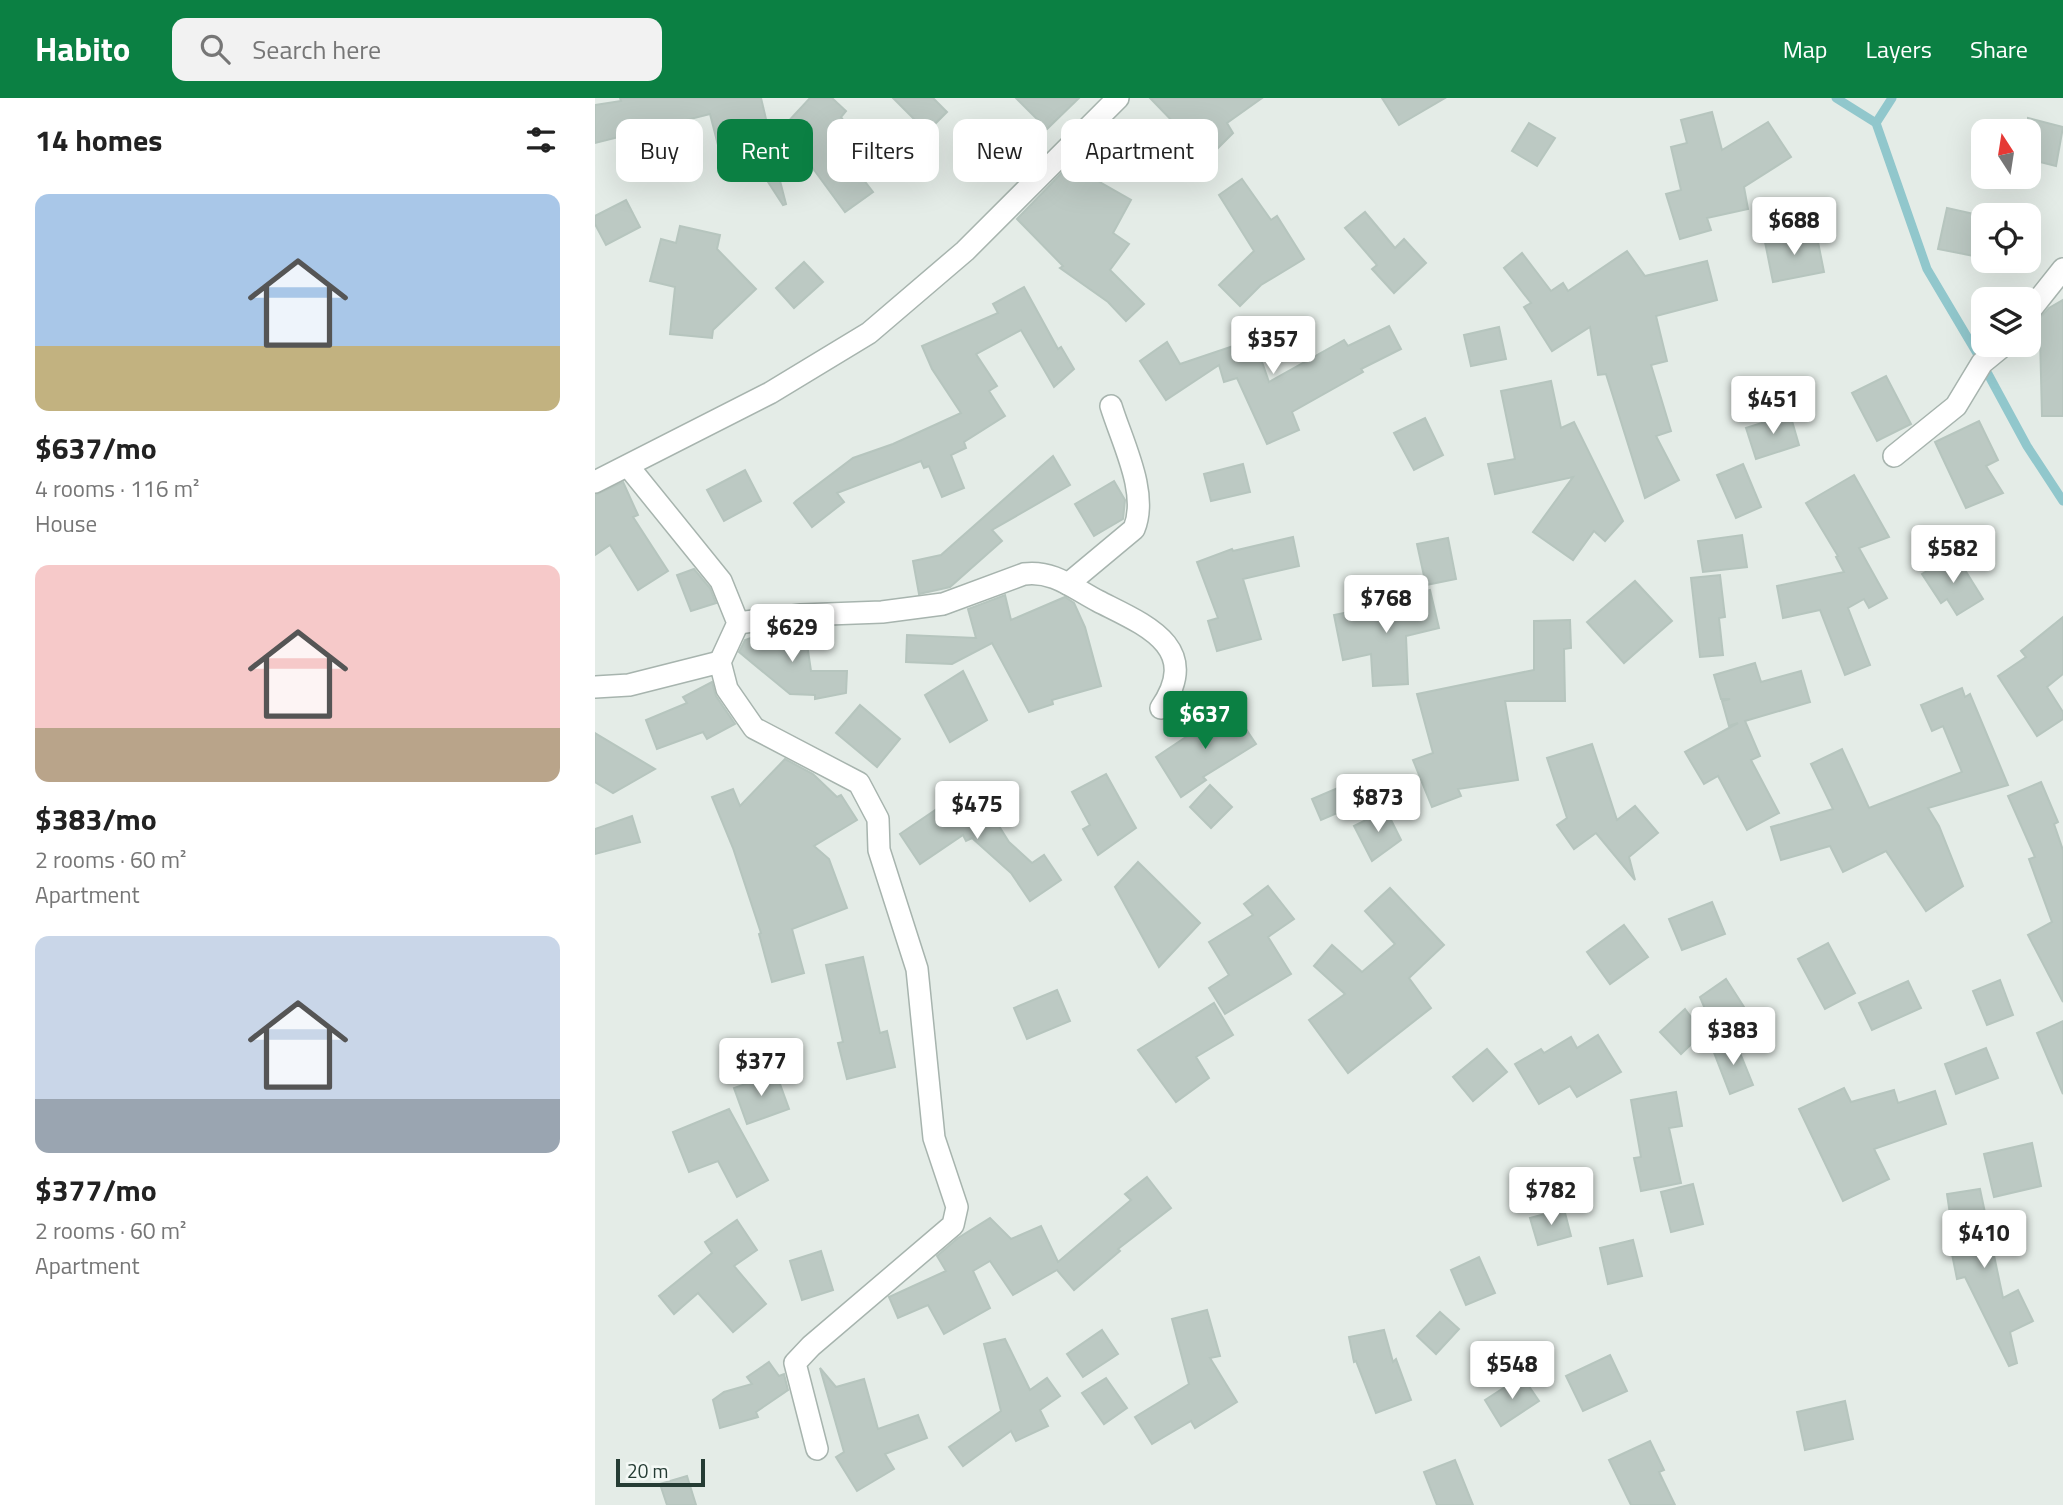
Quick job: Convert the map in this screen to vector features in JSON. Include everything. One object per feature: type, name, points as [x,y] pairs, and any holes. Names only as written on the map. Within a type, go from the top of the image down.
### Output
[{"type":"street","points":[[595,482],[771,393],[869,333],[965,251],[1118,98]]},
{"type":"street","points":[[2041,297],[2063,269]]},
{"type":"street","points":[[1894,456],[1956,406],[1982,363],[1989,357]]},
{"type":"street","points":[[1068,584],[1134,529],[1139,517],[1140,495],[1111,406]]},
{"type":"street","points":[[628,466],[721,581],[738,623],[720,662],[727,689],[754,727],[859,783],[878,819],[879,850],[917,969],[934,1138],[957,1207],[953,1225],[811,1346],[795,1363],[817,1449]]},
{"type":"street","points":[[738,623],[801,615],[882,612],[943,604],[1024,574],[1038,572],[1053,575],[1133,617],[1159,634],[1174,662],[1175,688],[1161,708]]},
{"type":"street","points":[[595,687],[629,685],[720,662]]},
{"type":"building","points":[[620,98],[761,98],[766,119],[717,119],[717,141],[710,114],[690,119],[616,119],[616,138],[595,143],[595,105],[621,101]]},
{"type":"building","points":[[810,98],[832,98],[846,111],[841,117],[842,119],[827,119],[827,182],[865,182],[873,192],[845,212],[813,169],[813,119],[790,119]]},
{"type":"building","points":[[893,98],[933,98],[947,112],[939,120],[914,119]]},
{"type":"building","points":[[1016,98],[1079,98],[1047,129],[1047,119],[1037,119]]},
{"type":"building","points":[[1150,98],[1262,98],[1227,123],[1233,133],[1218,148],[1218,119],[1170,119]]},
{"type":"building","points":[[1382,98],[1445,98],[1399,125]]},
{"type":"building","points":[[1712,112],[1722,150],[1768,122],[1791,157],[1744,187],[1748,209],[1707,218],[1711,230],[1680,239],[1666,194],[1681,190],[1671,147],[1687,143],[1681,120]]},
{"type":"building","points":[[2041,121],[2063,127],[2056,166],[2041,162]]},
{"type":"building","points":[[1529,123],[1555,138],[1537,166],[1512,151]]},
{"type":"building","points":[[1061,174],[1061,182],[1100,182],[1131,200],[1113,233],[1129,244],[1110,270],[1144,304],[1126,321],[1108,302],[1060,268],[1063,266],[1017,219]]},
{"type":"building","points":[[1242,179],[1271,220],[1277,216],[1304,259],[1261,285],[1240,306],[1219,285],[1254,251],[1219,195]]},
{"type":"building","points":[[768,182],[780,182],[786,204],[783,205]]},
{"type":"building","points":[[626,200],[640,227],[606,245],[595,224],[595,216]]},
{"type":"building","points":[[1947,208],[1971,213],[1971,255],[1938,249]]},
{"type":"building","points":[[1365,212],[1395,248],[1404,239],[1426,263],[1394,293],[1372,269],[1377,265],[1345,228]]},
{"type":"building","points":[[680,226],[720,235],[717,249],[756,289],[713,330],[712,338],[670,334],[675,287],[650,281],[661,239],[676,243]]},
{"type":"building","points":[[1816,232],[1824,272],[1773,282],[1765,242]]},
{"type":"building","points":[[1627,251],[1645,276],[1707,261],[1717,300],[1656,316],[1667,361],[1651,365],[1671,431],[1656,436],[1679,480],[1645,498],[1606,374],[1598,375],[1590,327],[1552,351],[1524,307],[1531,303],[1504,268],[1522,253],[1551,291],[1563,283],[1568,291]]},
{"type":"building","points":[[804,262],[823,282],[794,308],[776,288]]},
{"type":"building","points":[[1024,287],[1058,349],[1061,347],[1074,369],[1054,387],[1021,330],[976,354],[997,386],[989,391],[1005,416],[964,442],[966,448],[951,455],[964,488],[942,497],[929,466],[924,468],[921,461],[837,493],[844,502],[812,527],[794,503],[796,501],[853,458],[893,444],[961,413],[932,369],[922,346],[998,313],[993,304]]},
{"type":"building","points":[[2063,300],[2063,416],[2042,416],[2041,316]]},
{"type":"building","points":[[1389,326],[1401,349],[1361,369],[1363,372],[1292,412],[1299,430],[1267,444],[1237,378],[1224,382],[1219,365],[1166,400],[1140,361],[1167,342],[1180,364],[1254,339],[1269,382],[1344,340],[1348,346]]},
{"type":"building","points":[[1499,327],[1506,359],[1471,366],[1464,335]]},
{"type":"building","points":[[1886,376],[1911,424],[1877,441],[1852,393]]},
{"type":"building","points":[[1551,381],[1561,428],[1574,422],[1623,521],[1605,541],[1594,531],[1573,560],[1533,532],[1573,477],[1495,494],[1488,464],[1515,459],[1501,391]]},
{"type":"building","points":[[1790,414],[1799,445],[1756,459],[1746,428]]},
{"type":"building","points":[[1425,418],[1443,455],[1414,470],[1394,433]]},
{"type":"building","points":[[1979,421],[1998,460],[1986,466],[2003,493],[1966,508],[1935,442]]},
{"type":"building","points":[[1053,456],[1070,485],[992,530],[1002,541],[950,587],[919,594],[913,561],[941,555]]},
{"type":"building","points":[[1243,464],[1250,492],[1211,501],[1204,474]]},
{"type":"building","points":[[1743,464],[1761,507],[1736,518],[1717,475]]},
{"type":"building","points":[[745,470],[761,501],[724,521],[707,490]]},
{"type":"building","points":[[1854,475],[1889,537],[1859,548],[1887,598],[1869,608],[1864,599],[1848,608],[1870,665],[1845,675],[1820,610],[1783,618],[1777,586],[1844,572],[1836,557],[1838,556],[1806,503]]},
{"type":"building","points":[[1114,481],[1125,500],[1123,519],[1094,536],[1075,504]]},
{"type":"building","points":[[623,482],[638,515],[633,517],[668,571],[638,590],[610,545],[595,555],[595,495]]},
{"type":"building","points":[[1742,535],[1747,567],[1703,572],[1698,541]]},
{"type":"building","points":[[1293,537],[1299,566],[1243,579],[1261,639],[1217,651],[1208,621],[1218,618],[1197,562],[1232,549],[1233,551]]},
{"type":"building","points":[[1448,538],[1456,579],[1426,585],[1417,544]]},
{"type":"building","points":[[1955,554],[1983,599],[1957,615],[1947,599],[1941,603],[1922,574]]},
{"type":"building","points":[[694,569],[710,588],[716,603],[691,611],[677,575]]},
{"type":"building","points":[[1720,575],[1725,617],[1719,618],[1723,655],[1700,657],[1691,578]]},
{"type":"building","points":[[1635,581],[1672,621],[1624,663],[1587,622]]},
{"type":"building","points":[[1430,590],[1439,628],[1406,636],[1408,684],[1373,686],[1371,654],[1343,660],[1334,615],[1408,600],[1407,596]]},
{"type":"building","points":[[1005,595],[1011,620],[1065,597],[1074,603],[1085,627],[1101,686],[1052,700],[1053,704],[1029,712],[992,643],[952,664],[906,662],[907,635],[976,638],[968,609]]},
{"type":"building","points":[[2063,617],[2063,674],[2047,687],[2063,712],[2063,719],[2037,736],[1998,676],[2026,657],[2021,651]]},
{"type":"building","points":[[1570,620],[1571,648],[1564,649],[1565,701],[1505,701],[1518,780],[1458,789],[1461,796],[1432,807],[1413,760],[1433,753],[1417,694],[1534,670],[1534,621]]},
{"type":"building","points":[[805,630],[811,671],[847,671],[846,693],[815,699],[815,695],[790,694],[739,652],[745,640],[768,632]]},
{"type":"building","points":[[1755,663],[1761,682],[1801,671],[1810,702],[1745,721],[1760,756],[1751,760],[1779,813],[1747,830],[1718,776],[1704,784],[1685,752],[1738,723],[1729,726],[1722,701],[1730,699],[1721,699],[1714,675]]},
{"type":"building","points":[[963,671],[987,720],[950,742],[925,695]]},
{"type":"building","points":[[712,682],[716,696],[735,724],[707,739],[703,732],[657,749],[646,720],[687,703],[683,697]]},
{"type":"building","points":[[1962,688],[1965,697],[1970,694],[2008,785],[1928,808],[1939,826],[1963,886],[1926,911],[1886,851],[1843,872],[1830,846],[1781,860],[1771,827],[1833,809],[1811,764],[1842,749],[1869,808],[1962,772],[1943,726],[1932,731],[1921,705]]},
{"type":"building","points":[[860,705],[900,739],[877,767],[836,733]]},
{"type":"building","points":[[1231,707],[1256,744],[1203,777],[1206,780],[1181,797],[1156,757]]},
{"type":"building","points":[[595,733],[655,769],[613,793],[595,782]]},
{"type":"building","points":[[1592,744],[1617,820],[1635,806],[1658,833],[1629,857],[1635,880],[1596,833],[1574,849],[1557,825],[1567,818],[1547,758]]},
{"type":"building","points":[[785,759],[813,774],[837,797],[841,795],[857,820],[814,846],[829,859],[847,908],[792,929],[804,973],[772,982],[759,934],[761,933],[733,848],[712,797],[733,789],[740,806]]},
{"type":"building","points":[[1106,774],[1136,828],[1098,855],[1083,829],[1090,825],[1072,792]]},
{"type":"building","points":[[2041,782],[2058,822],[2054,824],[2063,850],[2063,1002],[2028,935],[2052,922],[2029,859],[2035,857],[2008,796]]},
{"type":"building","points":[[1210,785],[1232,807],[1211,828],[1190,807]]},
{"type":"building","points":[[1340,787],[1349,808],[1321,820],[1312,799]]},
{"type":"building","points":[[961,789],[992,815],[1009,842],[1032,863],[1044,855],[1061,880],[1030,901],[1011,873],[972,838],[966,841],[963,835],[920,864],[900,834],[944,804],[941,800]]},
{"type":"building","points":[[1386,810],[1401,840],[1372,861],[1354,826]]},
{"type":"building","points":[[632,816],[640,842],[595,854],[595,829]]},
{"type":"building","points":[[1138,862],[1200,923],[1159,967],[1115,887]]},
{"type":"building","points":[[1268,886],[1294,919],[1268,937],[1291,974],[1225,1014],[1209,988],[1229,975],[1209,942],[1253,915],[1244,904]]},
{"type":"building","points":[[1390,888],[1444,945],[1409,978],[1431,1008],[1348,1073],[1309,1020],[1345,994],[1314,966],[1332,945],[1362,972],[1395,944],[1365,911]]},
{"type":"building","points":[[1712,902],[1725,934],[1682,950],[1669,919]]},
{"type":"building","points":[[1624,925],[1648,957],[1610,984],[1587,952]]},
{"type":"building","points":[[1828,943],[1855,993],[1825,1009],[1798,959]]},
{"type":"building","points":[[863,957],[880,1033],[887,1031],[895,1067],[847,1079],[838,1043],[843,1042],[826,965]]},
{"type":"building","points":[[1726,979],[1744,1007],[1713,1028],[1700,997]]},
{"type":"building","points":[[2000,980],[2013,1015],[1987,1025],[1973,991]]},
{"type":"building","points":[[1908,981],[1921,1008],[1872,1030],[1859,1003]]},
{"type":"building","points":[[1057,990],[1070,1021],[1027,1039],[1014,1008]]},
{"type":"building","points":[[1214,1003],[1233,1035],[1196,1057],[1209,1078],[1176,1102],[1138,1050]]},
{"type":"building","points":[[1685,1009],[1703,1033],[1681,1054],[1660,1032]]},
{"type":"building","points":[[2063,1021],[2063,1094],[2037,1033]]},
{"type":"building","points":[[1598,1035],[1621,1072],[1577,1097],[1570,1086],[1539,1104],[1515,1064],[1541,1049],[1544,1053],[1571,1037],[1577,1048]]},
{"type":"building","points":[[1734,1038],[1753,1085],[1730,1094],[1713,1050]]},
{"type":"building","points":[[1986,1048],[1998,1078],[1956,1094],[1945,1064]]},
{"type":"building","points":[[1487,1049],[1507,1072],[1473,1101],[1453,1077]]},
{"type":"building","points":[[776,1073],[789,1109],[747,1124],[734,1088]]},
{"type":"building","points":[[1844,1088],[1851,1102],[1894,1090],[1898,1103],[1935,1091],[1946,1124],[1874,1149],[1889,1179],[1843,1201],[1799,1109]]},
{"type":"building","points":[[1676,1092],[1682,1126],[1669,1128],[1681,1183],[1641,1191],[1634,1158],[1641,1157],[1631,1100]]},
{"type":"building","points":[[729,1109],[768,1180],[737,1197],[718,1161],[689,1172],[673,1132]]},
{"type":"building","points":[[2032,1143],[2041,1186],[1994,1197],[1984,1154]]},
{"type":"building","points":[[1147,1177],[1171,1208],[1118,1249],[1120,1251],[1074,1290],[1057,1270],[1013,1295],[990,1261],[973,1271],[990,1308],[944,1334],[928,1305],[898,1318],[889,1297],[946,1271],[937,1256],[958,1238],[990,1218],[1011,1239],[1041,1226],[1058,1262],[1131,1200],[1125,1194]]},
{"type":"building","points":[[1693,1184],[1703,1224],[1671,1232],[1661,1192]]},
{"type":"building","points":[[1980,1189],[2003,1298],[2018,1290],[2033,1321],[2010,1332],[2017,1363],[2009,1366],[1965,1277],[1957,1279],[1951,1249],[1955,1248],[1947,1194]]},
{"type":"building","points":[[1564,1209],[1571,1236],[1538,1245],[1530,1218]]},
{"type":"building","points":[[737,1220],[757,1250],[734,1266],[766,1304],[733,1332],[698,1293],[674,1314],[659,1296],[712,1253],[705,1242]]},
{"type":"building","points":[[1633,1240],[1642,1276],[1608,1284],[1600,1248]]},
{"type":"building","points":[[821,1251],[833,1290],[802,1300],[790,1261]]},
{"type":"building","points":[[1479,1257],[1495,1293],[1466,1305],[1451,1270]]},
{"type":"building","points":[[1207,1310],[1220,1356],[1210,1358],[1237,1402],[1195,1428],[1191,1421],[1152,1444],[1135,1417],[1189,1384],[1172,1319]]},
{"type":"building","points":[[1440,1312],[1459,1329],[1436,1354],[1417,1336]]},
{"type":"building","points":[[1102,1330],[1118,1354],[1083,1377],[1067,1354]]},
{"type":"building","points":[[1384,1330],[1393,1362],[1396,1359],[1411,1400],[1376,1413],[1356,1361],[1354,1362],[1349,1337]]},
{"type":"building","points":[[1005,1339],[1030,1390],[1047,1378],[1060,1396],[1040,1410],[1048,1426],[1016,1441],[1011,1431],[963,1466],[949,1447],[1001,1411],[984,1344]]},
{"type":"building","points":[[1610,1355],[1627,1391],[1583,1411],[1566,1376]]},
{"type":"building","points":[[769,1362],[779,1376],[784,1374],[788,1390],[756,1412],[758,1417],[720,1428],[713,1400],[724,1392],[752,1384],[747,1377]]},
{"type":"building","points":[[820,1368],[836,1387],[864,1379],[878,1429],[918,1415],[927,1438],[885,1454],[894,1469],[857,1491],[836,1457],[844,1452]]},
{"type":"building","points":[[1522,1376],[1539,1401],[1501,1426],[1485,1400]]},
{"type":"building","points":[[1106,1378],[1127,1408],[1104,1424],[1082,1393]]},
{"type":"building","points":[[1845,1401],[1853,1439],[1805,1450],[1797,1412]]},
{"type":"building","points":[[1650,1441],[1664,1470],[1659,1472],[1675,1505],[1631,1505],[1609,1460]]},
{"type":"building","points":[[1455,1460],[1473,1505],[1437,1505],[1424,1472]]},
{"type":"building","points":[[687,1476],[696,1505],[667,1505],[660,1484]]},
{"type":"waterway","points":[[1836,98],[1876,123],[1927,269],[1971,343]]},
{"type":"waterway","points":[[1876,123],[1892,98]]},
{"type":"waterway","points":[[1988,374],[2027,446],[2063,501]]}]
